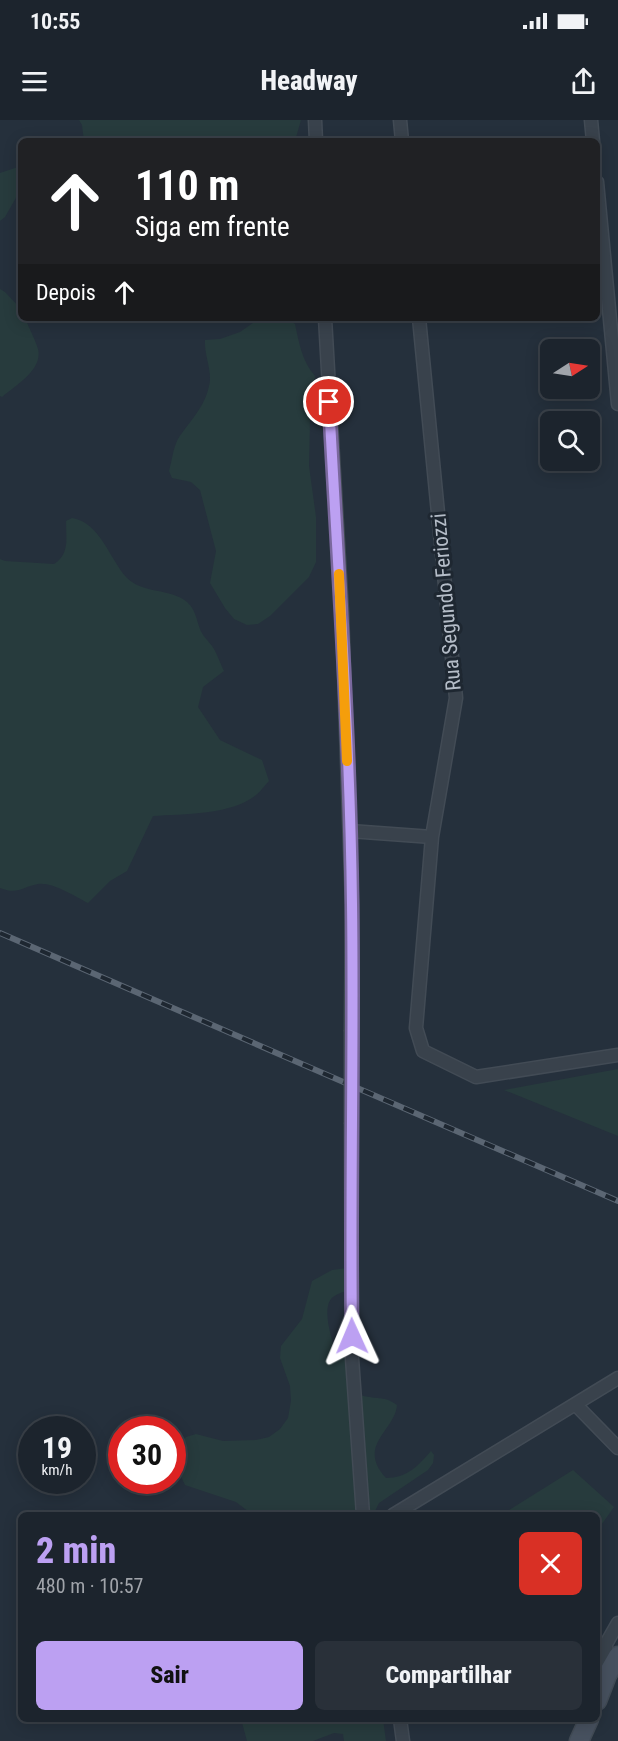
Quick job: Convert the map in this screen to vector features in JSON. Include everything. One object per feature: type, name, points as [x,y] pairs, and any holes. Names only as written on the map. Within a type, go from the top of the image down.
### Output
[{"type":"street","points":[[315,120],[316,138]]},
{"type":"street","points":[[400,120],[402,138]]},
{"type":"street","points":[[591,120],[593,138]]},
{"type":"street","points":[[600,214],[618,404]]},
{"type":"street","points":[[325,321],[342,613],[350,831],[352,1358],[363,1512]]},
{"type":"street","name":"Rua Segundo Feriozzi","points":[[419,321],[456,698],[432,837],[416,1028],[423,1051],[476,1077],[618,1055]]},
{"type":"street","points":[[350,831],[432,837]]},
{"type":"street","points":[[398,1512],[618,1378]]},
{"type":"street","points":[[576,1405],[618,1448]]},
{"type":"street","points":[[607,1676],[606,1644],[618,1623]]},
{"type":"street","points":[[600,1694],[618,1656]]},
{"type":"street","points":[[400,1722],[403,1741]]},
{"type":"street","points":[[579,1741],[588,1722]]},
{"type":"green space","points":[[79,120],[301,120],[296,138],[84,138]]},
{"type":"green space","points":[[18,167],[18,194],[5,217],[0,221],[0,173]]},
{"type":"green space","points":[[0,289],[18,306],[18,321],[26,321],[37,345],[38,357],[27,376],[2,397],[0,396]]},
{"type":"green space","points":[[256,321],[290,321],[295,324],[304,358],[315,376],[310,421],[309,466],[316,517],[316,562],[309,577],[270,616],[258,624],[247,625],[234,619],[210,583],[216,551],[200,490],[191,482],[172,478],[169,471],[178,439],[207,394],[210,375],[205,340],[220,339],[240,332]]},
{"type":"green space","points":[[72,518],[82,521],[97,534],[121,570],[133,583],[173,595],[191,606],[203,635],[214,649],[224,671],[203,687],[198,707],[220,740],[262,760],[269,781],[246,802],[221,810],[153,816],[127,871],[110,881],[88,903],[50,885],[32,885],[16,891],[0,888],[0,559],[54,564],[65,550],[66,521]]},
{"type":"green space","points":[[618,1069],[618,1136],[504,1090]]},
{"type":"green space","points":[[347,1268],[346,1291],[333,1297],[329,1302],[327,1317],[337,1356],[349,1356],[356,1393],[387,1400],[397,1405],[395,1414],[376,1447],[375,1456],[378,1466],[386,1478],[406,1473],[417,1466],[431,1451],[434,1455],[433,1463],[428,1470],[379,1503],[374,1512],[249,1512],[236,1502],[186,1485],[186,1437],[196,1434],[223,1441],[256,1440],[269,1437],[280,1429],[288,1418],[291,1401],[290,1386],[280,1358],[281,1346],[302,1319],[312,1281],[332,1270]]},
{"type":"green space","points":[[573,1470],[614,1507],[600,1527],[600,1512],[506,1512]]},
{"type":"green space","points":[[242,1722],[383,1722],[386,1741],[344,1741],[343,1734],[334,1733],[313,1741],[247,1741]]},
{"type":"railway","points":[[0,933],[618,1201]]},
{"type":"slow traffic","points":[[339,574],[347,761]]},
{"type":"route","points":[[329,402],[342,613],[352,926],[350,1226],[352,1336]]}]
